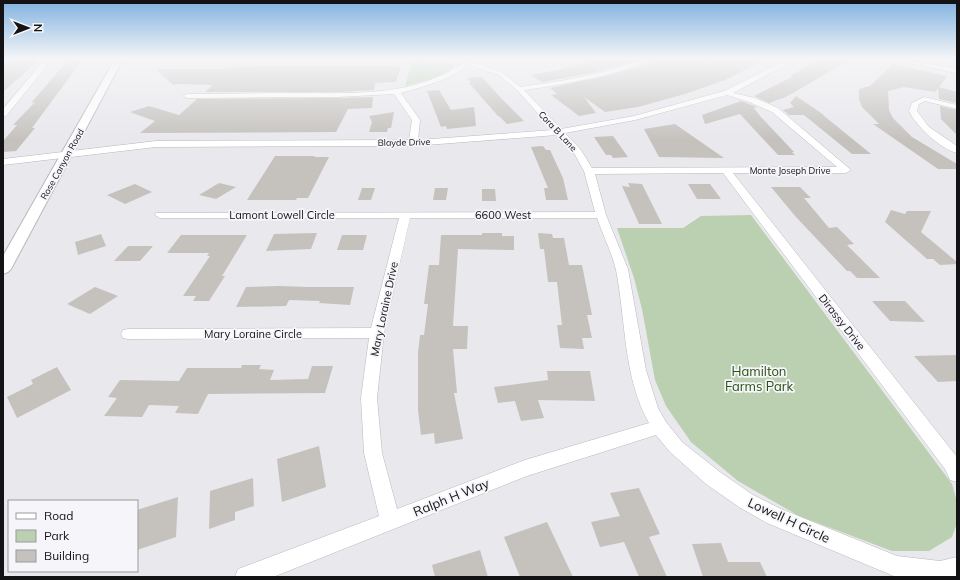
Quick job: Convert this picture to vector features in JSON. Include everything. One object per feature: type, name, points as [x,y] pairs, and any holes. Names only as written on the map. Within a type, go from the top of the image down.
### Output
[{"type":"street","points":[[3,114],[27,86]]},
{"type":"street","name":"Rose Canyon Road","points":[[3,269],[104,86]]},
{"type":"street","points":[[187,96],[337,95],[396,92],[419,86]]},
{"type":"street","name":"Cora B Lane","points":[[515,86],[578,152],[589,171],[601,216],[622,269],[638,370],[650,410],[660,427]]},
{"type":"street","points":[[519,89],[539,86]]},
{"type":"street","name":"Blayde Drive","points":[[3,162],[156,144],[413,143],[559,132],[634,118],[727,93],[740,86]]},
{"type":"street","points":[[396,92],[416,120],[413,143]]},
{"type":"street","name":"Monte Joseph Drive","points":[[589,171],[846,170],[775,110],[752,100],[727,93]]},
{"type":"street","points":[[957,107],[924,99],[916,103],[913,111],[923,126],[957,150]]},
{"type":"street","name":"Dirassy Drive","points":[[725,170],[951,463],[957,474]]},
{"type":"street","name":"Lamont Lowell Circle","points":[[160,216],[405,216]]},
{"type":"street","name":"6600 West","points":[[405,216],[601,216]]},
{"type":"street","name":"Mary Loraine Drive","points":[[390,521],[373,453],[368,398],[377,333],[405,216]]},
{"type":"street","name":"Mary Loraine Circle","points":[[128,334],[377,333]]},
{"type":"street","name":"Ralph H Way","points":[[246,577],[525,468],[660,427]]},
{"type":"street","name":"Lowell H Circle","points":[[660,427],[676,447],[713,478],[746,501],[774,516],[897,567],[949,570]]},
{"type":"green space","name":"Hamilton Farms Park","points":[[751,215],[952,484],[957,502],[957,523],[952,537],[929,551],[892,551],[799,516],[738,481],[691,442],[666,406],[655,380],[642,309],[634,278],[617,228],[683,228],[701,216]]},
{"type":"building","points":[[3,86],[10,86],[3,92]]},
{"type":"building","points":[[46,86],[63,86],[32,128],[35,128],[16,151],[3,152],[3,141],[17,125],[13,125],[35,102],[31,103]]},
{"type":"building","points":[[212,86],[375,86],[374,90],[339,92],[205,92]]},
{"type":"building","points":[[472,86],[490,86],[524,121],[507,124]]},
{"type":"building","points":[[559,86],[708,86],[638,107],[605,112],[584,97],[596,113],[579,116],[551,95],[557,94],[550,88]]},
{"type":"building","points":[[774,86],[805,86],[786,97],[769,103],[754,96]]},
{"type":"building","points":[[870,86],[940,86],[957,92],[957,103],[939,99],[938,88],[935,92],[904,87],[888,91],[889,110],[893,118],[912,137],[957,164],[957,169],[938,169],[873,124],[879,124],[862,107],[859,99],[859,89]]},
{"type":"building","points":[[439,90],[451,110],[474,107],[476,126],[447,129],[446,126],[441,127],[427,91]]},
{"type":"building","points":[[796,96],[824,115],[871,154],[852,154],[804,115],[789,115],[783,110],[794,107],[790,103]]},
{"type":"building","points":[[373,97],[372,108],[348,109],[336,132],[140,133],[155,121],[130,112],[149,106],[179,115],[197,99]]},
{"type":"building","points":[[741,101],[757,107],[754,108],[760,116],[794,152],[792,152],[795,155],[778,155],[740,114],[705,124],[702,115]]},
{"type":"building","points":[[940,106],[957,110],[957,135],[941,119]]},
{"type":"building","points":[[394,112],[391,128],[388,128],[387,132],[369,132],[372,122],[369,116]]},
{"type":"building","points":[[675,124],[724,158],[659,157],[644,129]]},
{"type":"building","points":[[613,136],[628,157],[613,158],[611,155],[606,155],[594,137]]},
{"type":"building","points":[[543,146],[546,150],[550,150],[563,178],[568,200],[546,200],[544,188],[548,188],[531,147]]},
{"type":"building","points":[[275,156],[329,157],[308,198],[297,198],[296,200],[247,200]]},
{"type":"building","points":[[219,183],[236,187],[216,199],[199,195]]},
{"type":"building","points":[[628,183],[642,184],[662,224],[639,224],[622,186],[630,187]]},
{"type":"building","points":[[135,184],[152,192],[125,204],[107,195]]},
{"type":"building","points":[[688,184],[710,184],[721,199],[697,199]]},
{"type":"building","points":[[771,187],[800,187],[811,198],[804,198],[829,228],[837,227],[854,244],[847,245],[880,278],[857,278],[850,271],[847,271],[796,217]]},
{"type":"building","points":[[362,188],[375,188],[371,200],[358,200]]},
{"type":"building","points":[[435,188],[448,188],[446,200],[433,200]]},
{"type":"building","points":[[482,189],[495,189],[496,201],[482,201]]},
{"type":"building","points":[[891,210],[905,214],[907,211],[931,211],[921,232],[957,262],[957,264],[940,265],[933,259],[927,259],[885,222]]},
{"type":"building","points":[[317,233],[311,249],[266,251],[274,234]]},
{"type":"building","points":[[482,233],[502,233],[502,236],[514,236],[514,250],[458,249],[453,326],[468,326],[467,349],[453,349],[457,393],[454,393],[463,439],[435,444],[434,433],[421,435],[418,410],[418,353],[420,335],[424,335],[428,304],[424,304],[429,265],[439,265],[441,235],[482,235]]},
{"type":"building","points":[[538,233],[552,234],[553,238],[564,238],[569,265],[582,265],[592,315],[587,315],[592,338],[582,338],[584,349],[560,348],[557,325],[562,325],[557,282],[548,282],[544,249],[540,249]]},
{"type":"building","points":[[101,234],[106,246],[78,255],[75,242]]},
{"type":"building","points":[[181,235],[247,235],[222,276],[225,276],[209,301],[193,301],[196,296],[183,296],[210,256],[207,256],[209,253],[167,253]]},
{"type":"building","points":[[342,235],[367,235],[363,250],[337,250]]},
{"type":"building","points":[[128,246],[153,246],[140,261],[114,261]]},
{"type":"building","points":[[95,287],[118,296],[90,314],[67,304]]},
{"type":"building","points":[[246,287],[354,287],[350,305],[319,303],[320,301],[289,300],[286,306],[236,307]]},
{"type":"building","points":[[872,301],[905,301],[925,322],[890,321]]},
{"type":"building","points":[[957,355],[957,381],[938,382],[914,356]]},
{"type":"building","points":[[242,365],[261,365],[259,369],[274,370],[270,380],[308,379],[312,366],[333,366],[325,393],[208,394],[198,414],[175,413],[179,406],[149,405],[142,417],[104,416],[117,398],[108,397],[120,380],[179,381],[187,368],[241,368]]},
{"type":"building","points":[[57,367],[71,390],[17,418],[7,397],[33,384],[31,380]]},
{"type":"building","points":[[547,371],[590,371],[595,401],[538,400],[544,418],[521,421],[515,401],[498,403],[494,387],[548,380]]},
{"type":"building","points":[[319,446],[326,487],[282,502],[277,459]]},
{"type":"building","points":[[253,478],[254,506],[235,512],[235,520],[209,529],[210,491]]},
{"type":"building","points":[[639,488],[660,534],[649,537],[667,577],[639,577],[624,542],[600,547],[591,522],[620,516],[610,493]]},
{"type":"building","points":[[178,497],[176,537],[138,550],[138,510]]},
{"type":"building","points":[[547,522],[573,577],[520,577],[504,537]]},
{"type":"building","points":[[721,543],[728,562],[760,562],[767,577],[703,577],[692,544]]},
{"type":"building","points":[[480,550],[488,577],[435,577],[432,565]]}]
